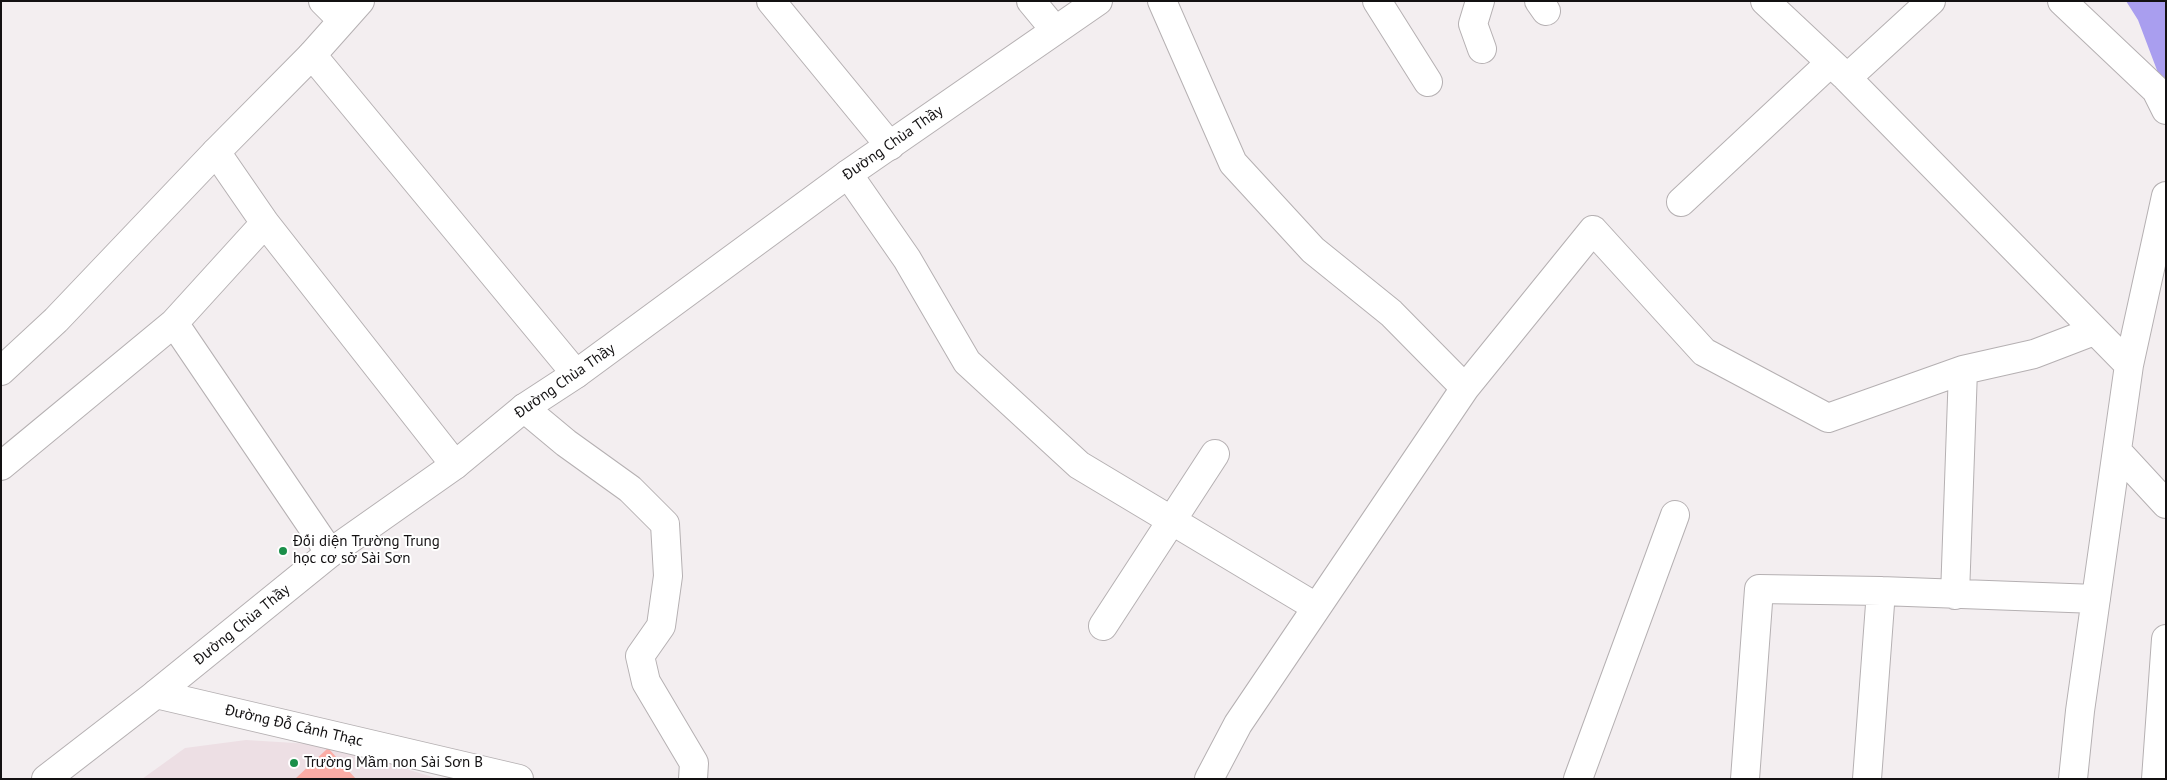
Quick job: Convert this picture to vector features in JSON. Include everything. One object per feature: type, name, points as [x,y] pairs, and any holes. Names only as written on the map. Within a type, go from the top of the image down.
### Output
[{"type":"street","points":[[771,1],[890,146]]},
{"type":"street","points":[[1031,1],[1055,30]]},
{"type":"street","name":"Đường Chùa Thầy","points":[[46,779],[156,694],[330,553],[455,465],[524,408],[576,374],[848,174],[1098,1]]},
{"type":"street","points":[[1162,1],[1233,163],[1313,250],[1391,313],[1465,388]]},
{"type":"street","points":[[1377,1],[1428,82]]},
{"type":"street","points":[[1480,1],[1472,24],[1482,49]]},
{"type":"street","points":[[1765,1],[1838,70],[2129,365]]},
{"type":"street","points":[[1681,202],[1838,70],[1931,1]]},
{"type":"street","points":[[2062,1],[2156,90],[2166,110]]},
{"type":"street","points":[[1,371],[56,320],[216,152],[312,55],[342,7]]},
{"type":"street","points":[[312,55],[576,374]]},
{"type":"street","points":[[216,152],[265,223],[455,465]]},
{"type":"street","points":[[848,174],[907,259],[967,362],[1079,465],[1316,607]]},
{"type":"street","points":[[2073,779],[2129,365],[2166,196]]},
{"type":"street","points":[[1,466],[174,323],[265,223]]},
{"type":"street","points":[[1209,779],[1238,724],[1465,388],[1593,230],[1704,352],[1828,418],[1963,370],[2034,354],[2094,331]]},
{"type":"street","points":[[174,323],[330,553]]},
{"type":"street","points":[[1955,595],[1963,370]]},
{"type":"street","points":[[524,408],[566,443],[630,489],[666,524],[668,576],[661,626],[640,656],[646,682],[694,763],[693,779]]},
{"type":"street","points":[[2117,451],[2166,504]]},
{"type":"street","points":[[1103,626],[1215,454]]},
{"type":"street","points":[[1578,779],[1675,514]]},
{"type":"street","points":[[1744,779],[1759,589],[1882,591],[2096,599]]},
{"type":"street","points":[[1867,779],[1882,591]]},
{"type":"street","points":[[2156,779],[2166,639]]},
{"type":"street","name":"Đường Đỗ Cảnh Thạc","points":[[156,694],[519,779]]},
{"type":"shaded area","points":[[2126,1],[2166,1],[2166,94],[2138,20]]},
{"type":"shaded area","name":"Trường Mầm non Sài Sơn B","points":[[246,740],[328,745],[439,779],[142,779],[185,748]]},
{"type":"building","points":[[328,748],[356,779],[295,779]]},
{"type":"place","name":"Đối diện Trường Trung học cơ sở Sài Sơn","points":[[283,551]]},
{"type":"place","name":"Trường Mầm non Sài Sơn B","points":[[294,763]]}]
